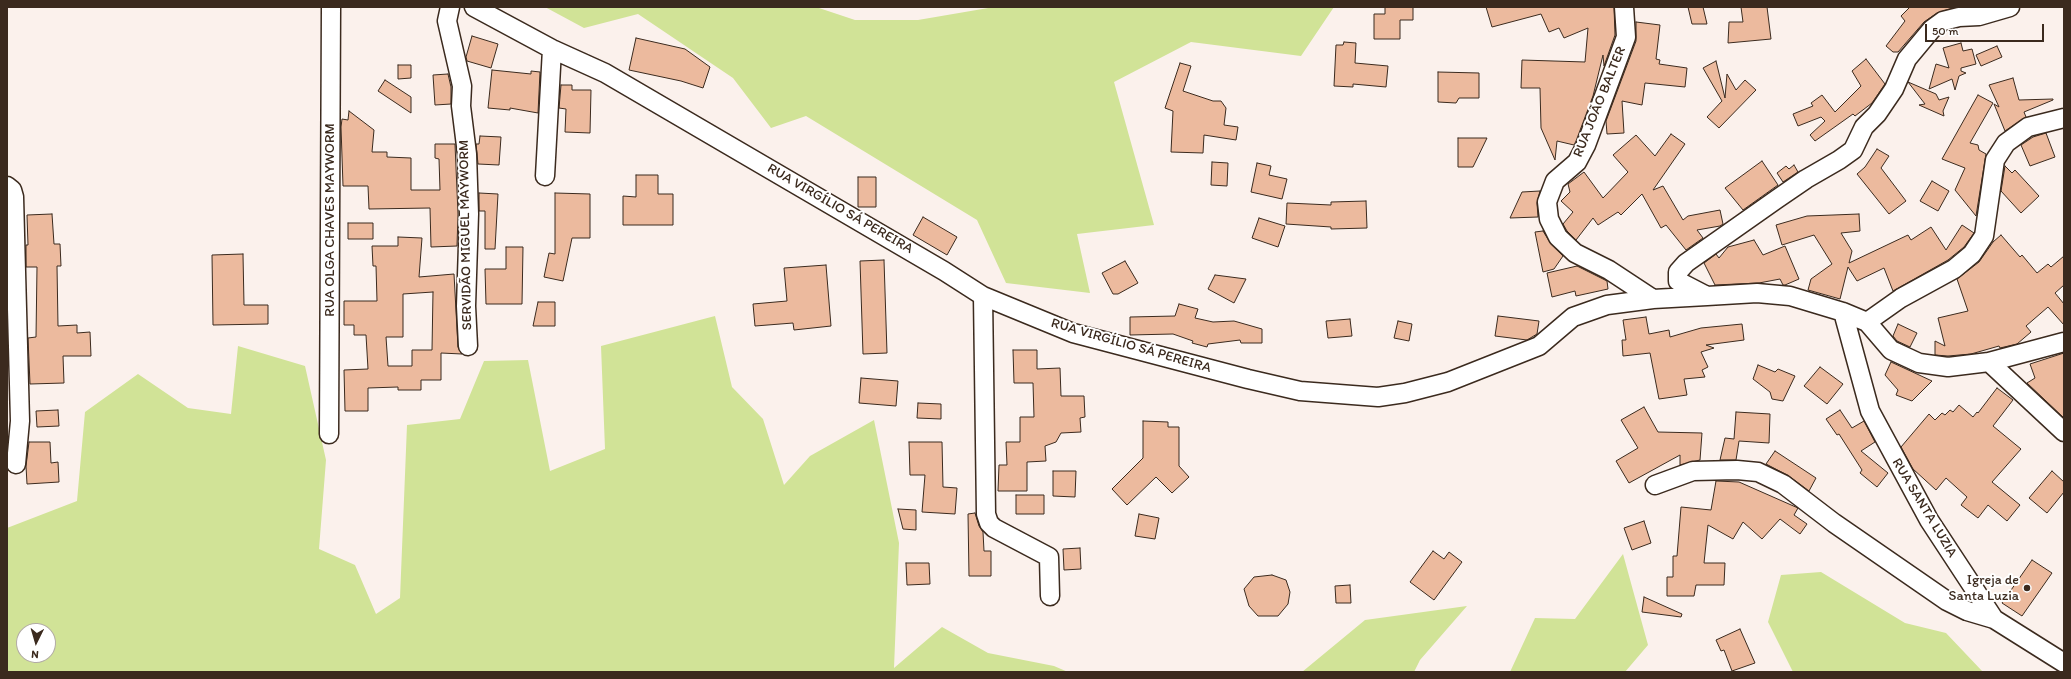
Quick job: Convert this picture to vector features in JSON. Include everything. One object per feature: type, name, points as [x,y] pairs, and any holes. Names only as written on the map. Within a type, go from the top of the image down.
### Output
[{"type":"street","name":"RUA OLGA CHAVES MAYWORM","points":[[329,434],[332,7]]},
{"type":"street","name":"SERVIDÃO MIGUEL MAYWORM","points":[[450,7],[447,21],[462,86],[461,106],[467,154],[468,214],[466,306],[468,346]]},
{"type":"street","name":"RUA VIRGÍLIO SÁ PEREIRA","points":[[474,7],[552,49],[605,73],[944,270],[983,296],[1073,333],[1248,379],[1300,391],[1378,397],[1405,393],[1448,382],[1539,346],[1573,317],[1607,305],[1653,299],[1757,292],[1790,296],[1843,312],[1867,322]]},
{"type":"street","name":"RUA JOÃO BALTER","points":[[1624,7],[1626,37],[1586,145],[1577,162],[1554,181],[1547,202],[1548,218],[1558,237],[1575,253],[1609,270],[1653,299]]},
{"type":"street","points":[[1707,296],[1678,281],[1678,272],[1686,263],[1800,183],[1853,150],[1864,127],[1877,114],[1894,89],[1907,59],[1932,29],[1943,21],[1959,17],[1979,16],[2010,7]]},
{"type":"street","points":[[545,176],[552,49]]},
{"type":"street","points":[[2064,118],[2028,127],[2006,143],[1995,160],[1984,236],[1972,254],[1954,269],[1901,298],[1867,322],[1891,350],[1919,363],[1948,367],[1989,362],[2064,342]]},
{"type":"street","points":[[7,186],[12,190],[14,196],[20,421],[16,464]]},
{"type":"street","points":[[983,296],[986,514],[989,523],[994,528],[1049,557],[1050,596]]},
{"type":"street","name":"RUA SANTA LUZIA","points":[[1843,312],[1870,411],[1929,520],[1994,619],[2064,663]]},
{"type":"street","points":[[1989,362],[2064,432]]},
{"type":"street","points":[[1655,485],[1693,471],[1737,470],[1758,472],[1783,484],[1947,601],[1967,611],[1994,619]]},
{"type":"green space","points":[[545,7],[816,7],[855,20],[918,20],[994,7],[1334,7],[1301,56],[1191,42],[1114,82],[1154,225],[1077,234],[1090,293],[1006,283],[977,220],[806,116],[771,128],[733,78],[638,14],[584,28]]},
{"type":"green space","points":[[715,316],[732,387],[763,419],[784,485],[810,456],[874,420],[899,543],[894,668],[942,627],[988,653],[1054,666],[1068,672],[7,672],[7,528],[77,501],[85,412],[138,374],[188,408],[231,414],[238,346],[305,366],[326,460],[319,549],[355,565],[376,614],[400,598],[407,425],[460,419],[484,361],[528,360],[550,471],[605,449],[601,346]]},
{"type":"green space","points":[[1623,554],[1648,645],[1625,672],[1510,672],[1535,618],[1575,619]]},
{"type":"green space","points":[[1821,572],[1905,623],[1946,633],[1983,672],[1793,672],[1768,622],[1781,575]]},
{"type":"green space","points":[[1467,606],[1420,660],[1414,672],[1302,672],[1365,620]]},
{"type":"building","points":[[1385,7],[1413,7],[1413,20],[1400,20],[1400,39],[1374,39],[1374,14],[1385,14]]},
{"type":"building","points":[[1486,7],[1614,7],[1615,35],[1604,66],[1603,55],[1593,96],[1576,141],[1574,145],[1557,141],[1555,160],[1541,128],[1540,88],[1521,88],[1522,60],[1585,62],[1588,28],[1564,38],[1559,28],[1549,32],[1541,14],[1492,27]]},
{"type":"building","points":[[1688,7],[1703,7],[1707,24],[1692,24]]},
{"type":"building","points":[[1741,7],[1767,7],[1771,39],[1728,43],[1729,22],[1743,22]]},
{"type":"building","points":[[1910,7],[1956,7],[1937,13],[1924,22],[1898,52],[1893,52],[1886,46],[1905,21],[1901,16]]},
{"type":"building","points":[[1636,22],[1660,25],[1656,59],[1660,60],[1659,64],[1687,68],[1685,87],[1645,83],[1642,105],[1622,101],[1624,133],[1607,134],[1606,121],[1636,41]]},
{"type":"building","points":[[472,36],[498,44],[491,68],[467,61],[466,57]]},
{"type":"building","points":[[636,38],[685,49],[710,67],[703,88],[681,81],[629,70]]},
{"type":"building","points":[[1344,42],[1356,43],[1355,63],[1388,66],[1386,87],[1353,84],[1353,87],[1334,86],[1336,45],[1343,45]]},
{"type":"building","points":[[1961,43],[1963,51],[1972,49],[1976,64],[1961,68],[1961,71],[1966,73],[1959,76],[1955,90],[1952,79],[1929,89],[1936,64],[1949,68],[1943,48]]},
{"type":"building","points":[[1997,46],[2002,57],[1981,66],[1976,55]]},
{"type":"building","points":[[1866,59],[1885,84],[1872,103],[1855,116],[1853,114],[1815,141],[1810,135],[1825,121],[1821,117],[1798,126],[1793,114],[1813,106],[1811,103],[1822,95],[1835,112],[1861,86],[1852,71]]},
{"type":"building","points":[[1716,61],[1725,98],[1727,74],[1736,90],[1745,80],[1756,90],[1719,128],[1707,117],[1722,101],[1703,68]]},
{"type":"building","points":[[1180,63],[1191,66],[1183,91],[1213,101],[1221,101],[1226,108],[1224,125],[1238,127],[1236,140],[1204,135],[1203,153],[1171,152],[1173,111],[1165,108]]},
{"type":"building","points":[[398,65],[411,65],[411,78],[398,79]]},
{"type":"building","points":[[492,70],[531,74],[531,71],[540,72],[538,113],[510,108],[510,110],[488,108]]},
{"type":"building","points":[[1438,72],[1479,73],[1479,98],[1459,98],[1456,103],[1438,102]]},
{"type":"building","points":[[448,74],[451,87],[451,104],[435,105],[433,75]]},
{"type":"building","points":[[2013,78],[2019,100],[2053,100],[2024,112],[2026,117],[2005,131],[1994,104],[1999,107],[1989,85]]},
{"type":"building","points":[[385,80],[411,97],[411,113],[378,91]]},
{"type":"building","points":[[1908,82],[1936,94],[1939,100],[1949,97],[1943,111],[1944,116],[1919,105],[1925,104]]},
{"type":"building","points":[[561,85],[572,85],[572,90],[591,90],[590,133],[565,132],[566,109],[559,108]]},
{"type":"building","points":[[1978,95],[1993,103],[1970,143],[1978,145],[1979,150],[1986,154],[1976,216],[1955,190],[1965,168],[1942,159]]},
{"type":"building","points":[[349,111],[374,130],[372,152],[387,152],[387,157],[411,158],[411,190],[440,190],[439,159],[435,158],[435,144],[455,144],[458,214],[457,246],[431,247],[430,208],[369,209],[368,186],[343,186],[341,127],[342,119],[348,120]]},
{"type":"building","points":[[2046,133],[2055,157],[2030,166],[2021,145],[2033,137]]},
{"type":"building","points":[[1671,134],[1685,144],[1653,190],[1663,186],[1683,220],[1688,216],[1720,210],[1723,224],[1720,226],[1697,230],[1703,238],[1686,250],[1666,225],[1661,228],[1642,194],[1621,215],[1618,212],[1598,225],[1593,218],[1576,240],[1567,231],[1563,224],[1573,212],[1561,201],[1570,192],[1568,184],[1584,172],[1603,198],[1628,172],[1613,155],[1636,135],[1655,156]]},
{"type":"building","points":[[480,136],[501,137],[499,165],[478,164],[476,144],[479,144]]},
{"type":"building","points":[[1458,138],[1487,138],[1473,167],[1458,167]]},
{"type":"building","points":[[1877,149],[1889,156],[1881,168],[1906,201],[1889,214],[1857,174],[1865,167]]},
{"type":"building","points":[[1762,161],[1778,185],[1743,210],[1725,188]]},
{"type":"building","points":[[1212,162],[1228,163],[1227,186],[1211,185]]},
{"type":"building","points":[[1257,163],[1271,166],[1269,175],[1287,179],[1282,199],[1251,192]]},
{"type":"building","points":[[1794,165],[1798,172],[1783,182],[1777,173],[1786,166],[1789,169]]},
{"type":"building","points":[[2005,166],[2012,173],[2015,170],[2039,196],[2021,213],[2001,191]]},
{"type":"building","points":[[636,175],[658,175],[658,194],[673,194],[673,225],[623,225],[623,196],[636,197]]},
{"type":"building","points":[[858,177],[876,177],[876,207],[858,207]]},
{"type":"building","points":[[1932,181],[1949,191],[1938,211],[1920,201]]},
{"type":"building","points":[[1540,191],[1537,203],[1538,217],[1510,218],[1522,192]]},
{"type":"building","points":[[479,193],[498,194],[495,249],[485,249],[485,211],[479,211]]},
{"type":"building","points":[[555,193],[590,194],[590,238],[572,238],[563,281],[544,277],[549,253],[555,254]]},
{"type":"building","points":[[1366,201],[1367,228],[1331,229],[1331,227],[1286,224],[1287,203],[1331,205],[1331,202]]},
{"type":"building","points":[[52,214],[54,244],[60,244],[61,266],[57,266],[58,326],[77,325],[77,333],[90,332],[91,356],[63,356],[64,383],[30,384],[28,338],[36,337],[37,267],[26,267],[26,245],[28,245],[27,215]]},
{"type":"building","points":[[1859,214],[1860,231],[1841,233],[1852,251],[1849,263],[1908,235],[1911,240],[1931,227],[1946,250],[1962,225],[1974,233],[1964,247],[1948,260],[1893,291],[1884,268],[1857,281],[1848,267],[1840,299],[1808,290],[1811,279],[1832,264],[1814,235],[1782,245],[1776,225],[1807,216]]},
{"type":"building","points":[[923,217],[957,237],[947,255],[913,235]]},
{"type":"building","points":[[1259,218],[1285,226],[1278,247],[1252,238]]},
{"type":"building","points":[[348,223],[373,223],[373,239],[348,239]]},
{"type":"building","points":[[1543,231],[1551,244],[1563,256],[1554,269],[1543,272],[1535,232]]},
{"type":"building","points":[[2001,235],[2020,257],[2022,255],[2037,273],[2048,264],[2051,267],[2064,256],[2064,285],[2055,293],[2064,304],[2064,325],[2048,307],[2026,326],[2031,332],[2017,344],[2000,348],[1999,346],[1971,354],[1948,356],[1935,355],[1935,341],[1945,346],[1938,318],[1968,311],[1957,279],[1979,262],[1993,242]]},
{"type":"building","points":[[398,237],[422,238],[419,277],[454,274],[458,347],[462,354],[441,353],[441,380],[421,380],[421,390],[398,390],[398,387],[368,388],[368,411],[345,411],[344,370],[368,369],[366,335],[354,335],[354,325],[344,325],[344,301],[377,301],[376,266],[373,266],[372,246],[398,246]],"holes":[[[433,292],[432,350],[412,350],[412,366],[388,366],[386,337],[403,337],[403,294]]]},
{"type":"building","points":[[1754,240],[1763,255],[1785,246],[1799,279],[1785,285],[1783,285],[1780,279],[1759,283],[1715,285],[1704,263],[1716,254],[1719,258],[1728,247]]},
{"type":"building","points":[[506,247],[523,247],[522,304],[486,304],[485,269],[506,269]]},
{"type":"building","points":[[243,254],[244,305],[268,305],[268,324],[213,325],[212,255]]},
{"type":"building","points":[[884,260],[887,353],[863,354],[860,261]]},
{"type":"building","points":[[1125,261],[1138,283],[1118,294],[1113,294],[1102,273]]},
{"type":"building","points":[[826,265],[831,326],[794,330],[793,323],[755,326],[753,304],[787,301],[784,268]]},
{"type":"building","points":[[1577,266],[1607,281],[1608,289],[1576,296],[1575,291],[1552,297],[1547,273]]},
{"type":"building","points":[[1215,275],[1246,279],[1234,303],[1208,289]]},
{"type":"building","points":[[538,302],[555,302],[555,326],[533,326]]},
{"type":"building","points":[[1179,304],[1198,309],[1195,318],[1213,322],[1234,321],[1262,329],[1262,343],[1241,343],[1240,340],[1208,344],[1207,347],[1192,343],[1193,341],[1173,334],[1130,335],[1130,317],[1175,316]]},
{"type":"building","points":[[1498,316],[1539,321],[1537,334],[1527,340],[1495,336]]},
{"type":"building","points":[[1646,317],[1649,334],[1669,330],[1670,337],[1701,328],[1742,324],[1744,340],[1706,345],[1714,348],[1701,352],[1708,367],[1702,370],[1705,377],[1684,379],[1687,395],[1659,399],[1650,353],[1623,356],[1622,340],[1626,340],[1623,320]]},
{"type":"building","points":[[1350,319],[1352,336],[1328,338],[1326,321]]},
{"type":"building","points":[[1398,321],[1412,324],[1409,341],[1394,338]]},
{"type":"building","points":[[1898,324],[1917,333],[1910,347],[1897,341],[1893,336]]},
{"type":"building","points":[[1013,350],[1037,350],[1037,369],[1060,368],[1061,396],[1084,396],[1085,417],[1080,418],[1081,432],[1061,433],[1056,442],[1045,446],[1046,461],[1027,462],[1027,491],[998,491],[999,465],[1007,465],[1006,442],[1020,442],[1020,417],[1034,417],[1033,383],[1014,383]]},
{"type":"building","points":[[2064,353],[2064,418],[2027,383],[2035,378],[2030,364]]},
{"type":"building","points":[[1891,362],[1932,381],[1912,401],[1896,395],[1898,390],[1885,375]]},
{"type":"building","points":[[1758,365],[1775,372],[1778,369],[1795,376],[1783,401],[1772,399],[1770,392],[1753,379]]},
{"type":"building","points":[[1820,367],[1843,384],[1827,404],[1804,386]]},
{"type":"building","points":[[861,378],[898,381],[896,406],[859,403]]},
{"type":"building","points":[[1997,388],[2013,400],[1993,426],[2021,449],[1992,482],[2020,505],[2007,521],[1988,505],[1978,518],[1961,505],[1967,497],[1946,478],[1936,490],[1913,469],[1901,447],[1929,414],[1935,420],[1942,413],[1945,415],[1950,410],[1953,412],[1959,405],[1973,417],[1977,412],[1978,413]]},
{"type":"building","points":[[918,403],[941,404],[941,419],[917,418]]},
{"type":"building","points":[[1644,407],[1658,432],[1702,433],[1700,460],[1680,465],[1680,455],[1629,483],[1616,461],[1638,448],[1621,420]]},
{"type":"building","points":[[58,410],[59,426],[37,427],[36,411]]},
{"type":"building","points":[[1840,410],[1852,428],[1864,421],[1875,442],[1861,451],[1888,473],[1877,487],[1860,473],[1862,470],[1839,434],[1837,435],[1826,419]]},
{"type":"building","points":[[1736,412],[1770,414],[1769,443],[1739,441],[1736,460],[1720,460],[1725,438],[1734,439]]},
{"type":"building","points":[[1143,421],[1168,422],[1168,427],[1179,427],[1179,466],[1189,477],[1172,493],[1156,477],[1127,505],[1112,489],[1143,458]]},
{"type":"building","points":[[29,442],[50,442],[51,463],[58,462],[59,482],[27,484],[26,466]]},
{"type":"building","points":[[909,442],[942,442],[943,487],[957,488],[955,514],[922,512],[925,475],[910,475]]},
{"type":"building","points":[[1775,451],[1816,478],[1809,491],[1789,476],[1766,464]]},
{"type":"building","points":[[1053,471],[1076,471],[1075,497],[1053,496]]},
{"type":"building","points":[[2052,471],[2064,482],[2064,492],[2047,513],[2029,498]]},
{"type":"building","points":[[1716,481],[1739,482],[1798,508],[1794,515],[1807,524],[1800,534],[1780,519],[1762,539],[1743,522],[1733,539],[1708,525],[1704,563],[1725,563],[1724,585],[1696,585],[1694,596],[1667,596],[1667,577],[1673,577],[1673,556],[1677,556],[1681,507],[1711,510]]},
{"type":"building","points":[[1016,495],[1044,495],[1044,514],[1016,514]]},
{"type":"building","points":[[898,509],[916,510],[916,530],[903,529]]},
{"type":"building","points":[[975,513],[979,526],[983,532],[984,551],[991,551],[991,576],[969,576],[968,514]]},
{"type":"building","points":[[1139,514],[1159,518],[1155,539],[1135,536]]},
{"type":"building","points":[[1644,521],[1651,543],[1632,550],[1624,528]]},
{"type":"building","points":[[1080,548],[1081,569],[1064,570],[1063,549]]},
{"type":"building","points":[[1433,551],[1444,559],[1449,552],[1462,562],[1434,600],[1410,582]]},
{"type":"building","name":"Igreja de Santa Luzia","points":[[2032,560],[2052,573],[2022,616],[2002,603]]},
{"type":"building","points":[[906,563],[929,563],[930,584],[907,585]]},
{"type":"building","points":[[1272,575],[1286,580],[1290,592],[1288,604],[1278,616],[1258,616],[1249,606],[1244,589],[1254,577]]},
{"type":"building","points":[[1350,585],[1351,603],[1336,603],[1335,586]]},
{"type":"building","points":[[1644,597],[1682,614],[1681,617],[1642,612]]},
{"type":"building","points":[[1740,629],[1755,663],[1732,671],[1724,650],[1721,651],[1716,640]]},
{"type":"place","name":"Igreja de Santa Luzia","points":[[2027,588]]}]
